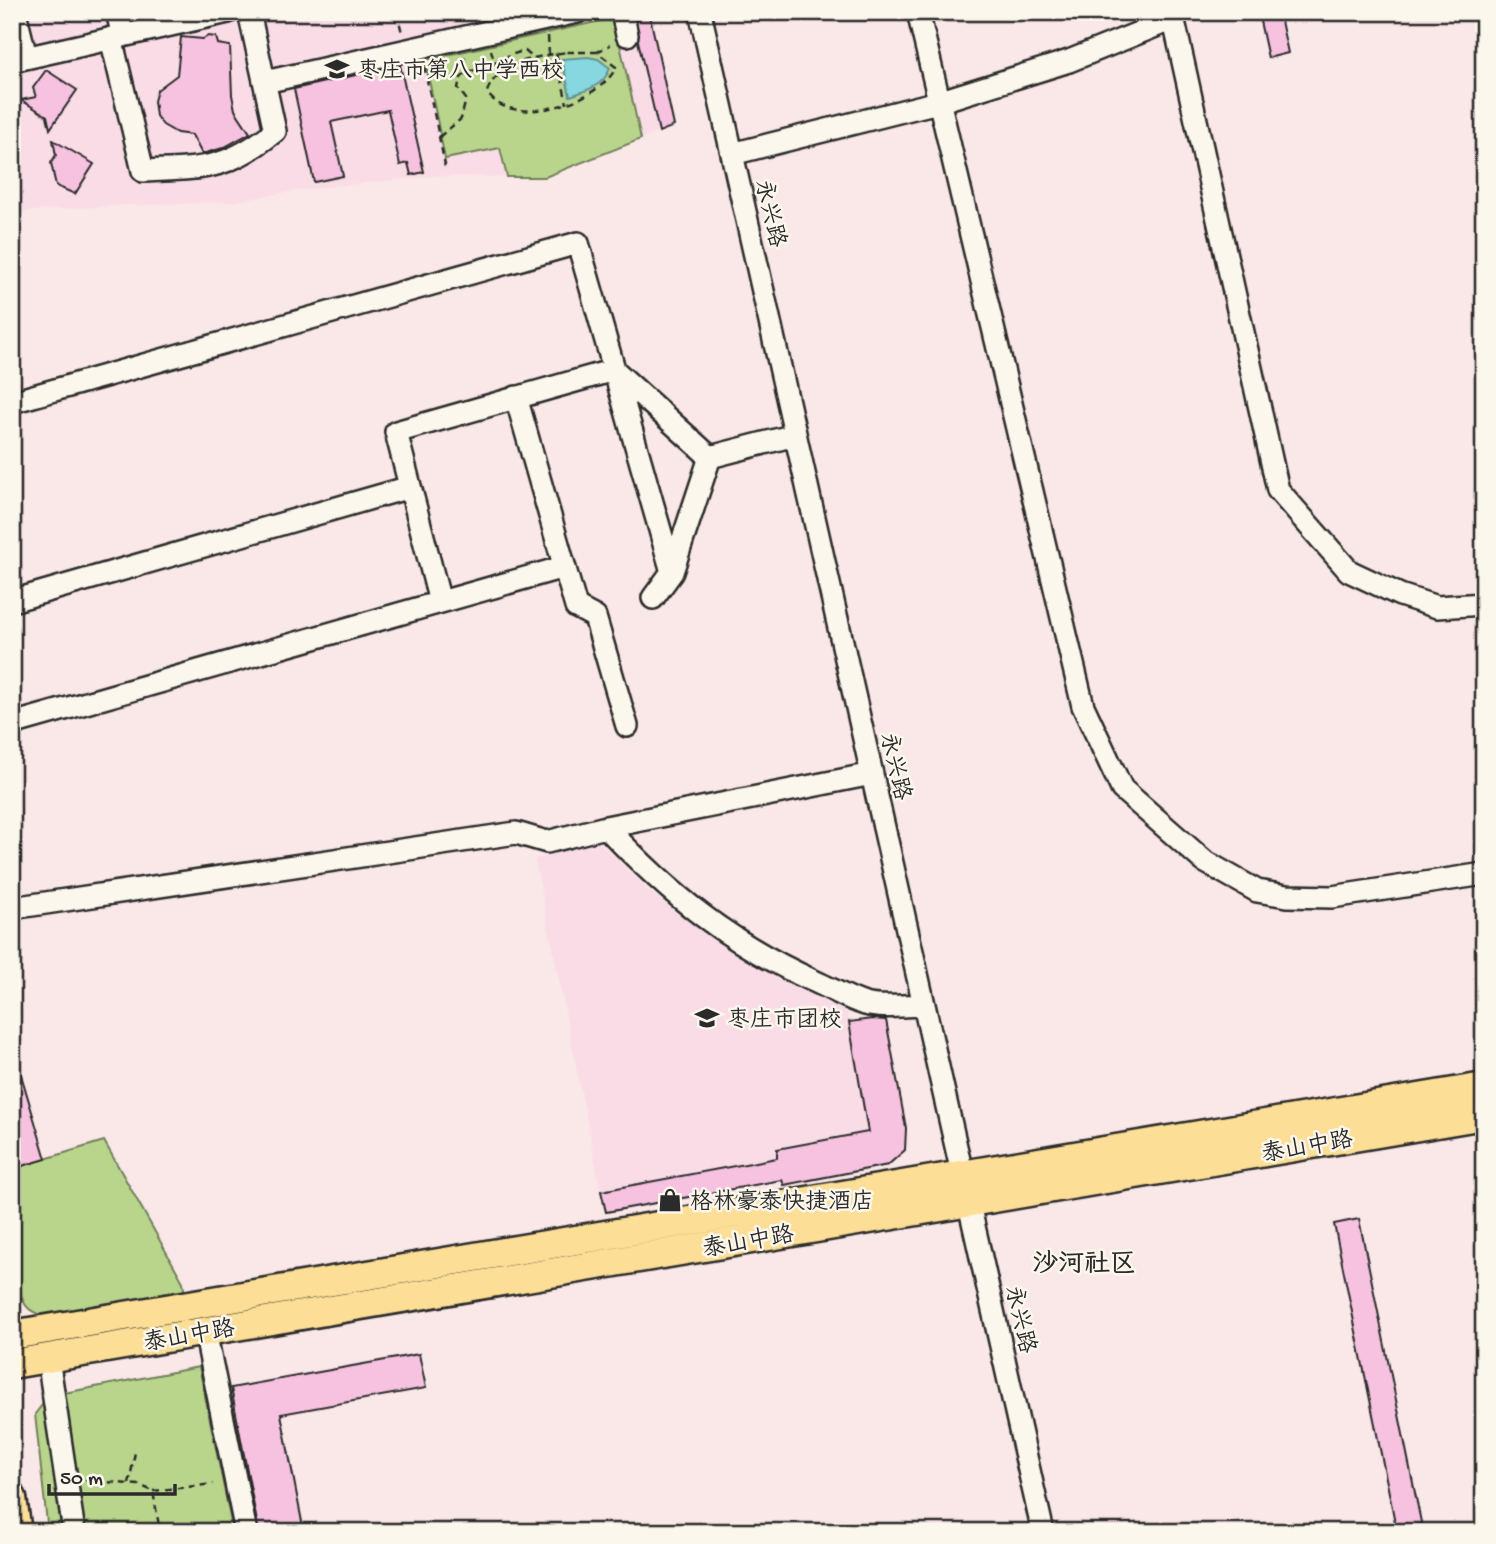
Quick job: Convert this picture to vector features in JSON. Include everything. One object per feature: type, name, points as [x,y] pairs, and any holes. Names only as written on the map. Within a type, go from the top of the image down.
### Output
[{"type":"main road","name":"泰山中路","points":[[12,1335],[1484,1087]]},
{"type":"main road","name":"泰山中路","points":[[12,1364],[1484,1115]]},
{"type":"main road","points":[[12,1498],[17,1532]]},
{"type":"street","points":[[15,12],[19,59],[228,12]]},
{"type":"street","points":[[117,12],[117,37],[143,171],[214,168],[247,154],[275,131],[249,12]]},
{"type":"street","points":[[265,82],[577,12]]},
{"type":"street","points":[[622,12],[627,35]]},
{"type":"street","name":"永兴路","points":[[700,12],[1043,1532]]},
{"type":"street","points":[[918,12],[1083,706],[1122,789],[1204,861],[1257,891],[1287,896],[1332,897],[1484,874]]},
{"type":"street","points":[[732,154],[938,102],[1069,61],[1172,16],[1278,491],[1349,571],[1400,595],[1437,607],[1484,604]]},
{"type":"street","points":[[12,402],[578,243],[672,572]]},
{"type":"street","points":[[614,370],[710,457]]},
{"type":"street","points":[[440,603],[396,432],[614,370]]},
{"type":"street","points":[[516,397],[576,607],[595,617],[627,726]]},
{"type":"street","points":[[710,457],[795,435]]},
{"type":"street","points":[[653,598],[672,572],[710,457]]},
{"type":"street","points":[[12,601],[410,487]]},
{"type":"street","points":[[12,724],[564,567]]},
{"type":"street","points":[[12,908],[516,834],[547,842],[606,827],[872,774]]},
{"type":"street","points":[[606,827],[664,886],[695,913],[739,942],[797,973],[867,1005],[924,1005]]},
{"type":"street","points":[[205,1331],[246,1532]]},
{"type":"street","points":[[48,1358],[74,1532]]},
{"type":"path","points":[[421,47],[444,165],[441,166]]},
{"type":"path","points":[[439,136],[461,119],[466,99],[458,88],[460,79],[468,71],[488,69],[518,52],[525,51],[534,58]]},
{"type":"path","points":[[597,52],[616,68],[600,89],[567,104],[520,109],[491,100],[486,92],[496,77],[534,58],[556,53],[597,52]]},
{"type":"path","points":[[556,53],[567,104]]},
{"type":"path","points":[[129,1484],[135,1452]]},
{"type":"path","points":[[66,1480],[129,1484],[153,1491],[187,1490],[213,1484]]},
{"type":"path","points":[[153,1491],[160,1532]]},
{"type":"shaded area","name":"枣庄市第八中学西校","points":[[12,12],[649,12],[674,126],[545,177],[433,176],[298,190],[232,202],[12,212]]},
{"type":"shaded area","name":"枣庄市团校","points":[[599,842],[650,892],[731,952],[847,1013],[868,1132],[777,1149],[777,1159],[601,1191],[535,859]]},
{"type":"green space","points":[[614,18],[641,139],[545,177],[507,177],[500,148],[445,159],[425,60]]},
{"type":"green space","points":[[104,1141],[183,1282],[185,1296],[53,1317],[38,1313],[25,1304],[15,1273],[11,1238],[12,1169]]},
{"type":"green space","points":[[199,1367],[233,1532],[48,1532],[35,1414],[49,1396]]},
{"type":"water","points":[[562,59],[598,59],[610,68],[594,87],[570,96]]},
{"type":"building","points":[[649,12],[674,126],[659,132],[638,41],[636,14]]},
{"type":"building","points":[[1258,12],[1279,12],[1288,53],[1268,58]]},
{"type":"building","points":[[208,36],[216,37],[218,44],[230,46],[235,110],[250,133],[223,148],[202,154],[192,135],[177,133],[163,125],[156,116],[154,101],[157,90],[177,75],[181,37],[203,39]]},
{"type":"building","points":[[400,65],[424,172],[411,175],[408,163],[400,165],[388,110],[331,122],[343,176],[314,182],[294,89]]},
{"type":"building","points":[[46,70],[77,90],[50,129],[47,116],[21,100],[36,97],[33,88]]},
{"type":"building","points":[[53,140],[94,164],[75,194],[56,186],[51,163],[56,155]]},
{"type":"building","points":[[886,1020],[906,1128],[905,1150],[888,1165],[784,1185],[782,1180],[606,1212],[601,1191],[777,1158],[777,1149],[868,1132],[849,1022]]},
{"type":"building","points":[[12,1058],[16,1058],[46,1159],[12,1169]]},
{"type":"building","points":[[1359,1219],[1423,1532],[1397,1532],[1334,1224]]},
{"type":"building","points":[[419,1354],[426,1388],[281,1414],[304,1532],[259,1532],[231,1388]]},
{"type":"place","name":"枣庄市第八中学西校","points":[[337,69]]},
{"type":"place","name":"枣庄市团校","points":[[707,1018]]},
{"type":"place","name":"格林豪泰快捷酒店","points":[[670,1200]]},
{"type":"district","name":"沙河社区","points":[[1084,1262]]}]
